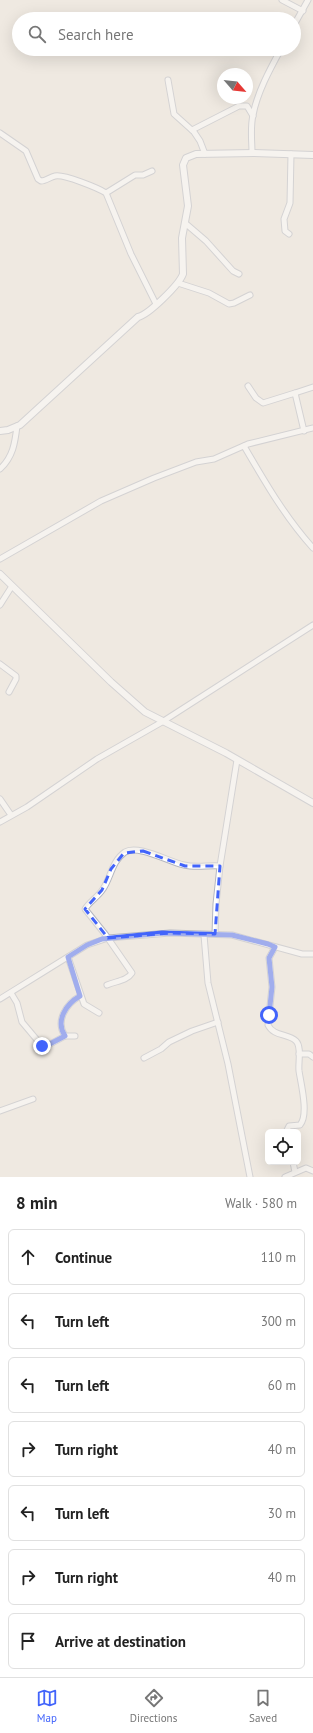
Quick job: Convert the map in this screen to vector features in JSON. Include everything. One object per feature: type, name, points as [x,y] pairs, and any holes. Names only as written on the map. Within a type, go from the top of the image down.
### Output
[{"type":"street","points":[[282,0],[303,11]]},
{"type":"street","points":[[301,14],[308,0]]},
{"type":"street","points":[[252,153],[253,116],[263,85],[278,56]]},
{"type":"street","points":[[168,80],[174,114],[192,130],[200,141],[205,154]]},
{"type":"street","points":[[192,130],[239,106],[247,106],[253,116]]},
{"type":"street","points":[[1,135],[26,151],[38,179],[41,181],[55,176],[62,176],[97,188],[106,193],[131,254],[156,304]]},
{"type":"street","points":[[0,431],[17,426],[138,317],[143,316],[178,283],[182,274],[182,238],[188,206],[183,165],[184,161],[190,155],[252,153],[313,155]]},
{"type":"street","points":[[289,234],[285,231],[284,224],[290,204],[291,154]]},
{"type":"street","points":[[106,193],[136,175],[152,171]]},
{"type":"street","points":[[185,223],[206,241],[233,271],[239,274]]},
{"type":"street","points":[[178,283],[209,293],[229,304],[234,304],[250,295]]},
{"type":"street","points":[[248,386],[256,398],[263,403],[313,387]]},
{"type":"street","points":[[295,393],[304,431]]},
{"type":"street","points":[[0,469],[8,460],[12,452],[17,426]]},
{"type":"street","points":[[0,559],[101,501],[196,462],[214,459],[248,444],[313,428]]},
{"type":"street","points":[[244,446],[272,495],[291,522],[313,548]]},
{"type":"street","points":[[0,574],[139,708],[162,722],[237,760],[313,803]]},
{"type":"street","points":[[0,605],[12,586]]},
{"type":"street","points":[[0,822],[27,807],[97,758],[162,722],[313,625]]},
{"type":"street","points":[[0,664],[16,676],[10,692]]},
{"type":"street","points":[[215,934],[216,904],[220,866],[237,760]]},
{"type":"street","points":[[0,799],[11,815]]},
{"type":"street","points":[[107,984],[116,980],[121,980],[130,976],[132,973],[108,938],[85,909],[102,890],[111,869],[124,853],[128,851],[143,851],[185,866],[220,866]]},
{"type":"street","points":[[0,999],[92,942],[108,938],[162,933],[232,935],[302,954],[313,954]]},
{"type":"street","points":[[204,935],[208,983],[228,1064],[250,1177]]},
{"type":"street","points":[[275,947],[269,958],[272,987],[268,1025],[270,1030],[274,1033],[296,1041],[299,1046],[298,1061],[304,1117],[300,1125],[289,1126],[288,1129]]},
{"type":"street","points":[[68,957],[80,996],[84,1004],[99,1013]]},
{"type":"street","points":[[11,992],[17,1003],[22,1022],[41,1048],[65,1036],[75,1036]]},
{"type":"street","points":[[65,1036],[62,1031],[62,1017],[71,1003],[80,996]]},
{"type":"street","points":[[144,1058],[161,1049],[169,1042],[192,1031],[218,1022]]},
{"type":"street","points":[[299,1054],[309,1054],[313,1057]]},
{"type":"street","points":[[0,1111],[33,1099]]},
{"type":"street","points":[[293,1165],[295,1172]]},
{"type":"street","points":[[285,1177],[306,1168],[313,1171]]},
{"type":"highlighted area","points":[[143,851],[185,866],[220,866],[215,934],[170,933],[108,938],[85,909],[102,890],[111,869],[124,853]]},
{"type":"route","points":[[42,1046],[44,1047],[65,1036],[62,1031],[62,1017],[67,1007],[80,996],[68,957],[92,942],[108,938],[170,933],[204,935],[215,934],[232,935],[275,947],[269,958],[269,965],[272,975],[272,999],[269,1015]]}]
